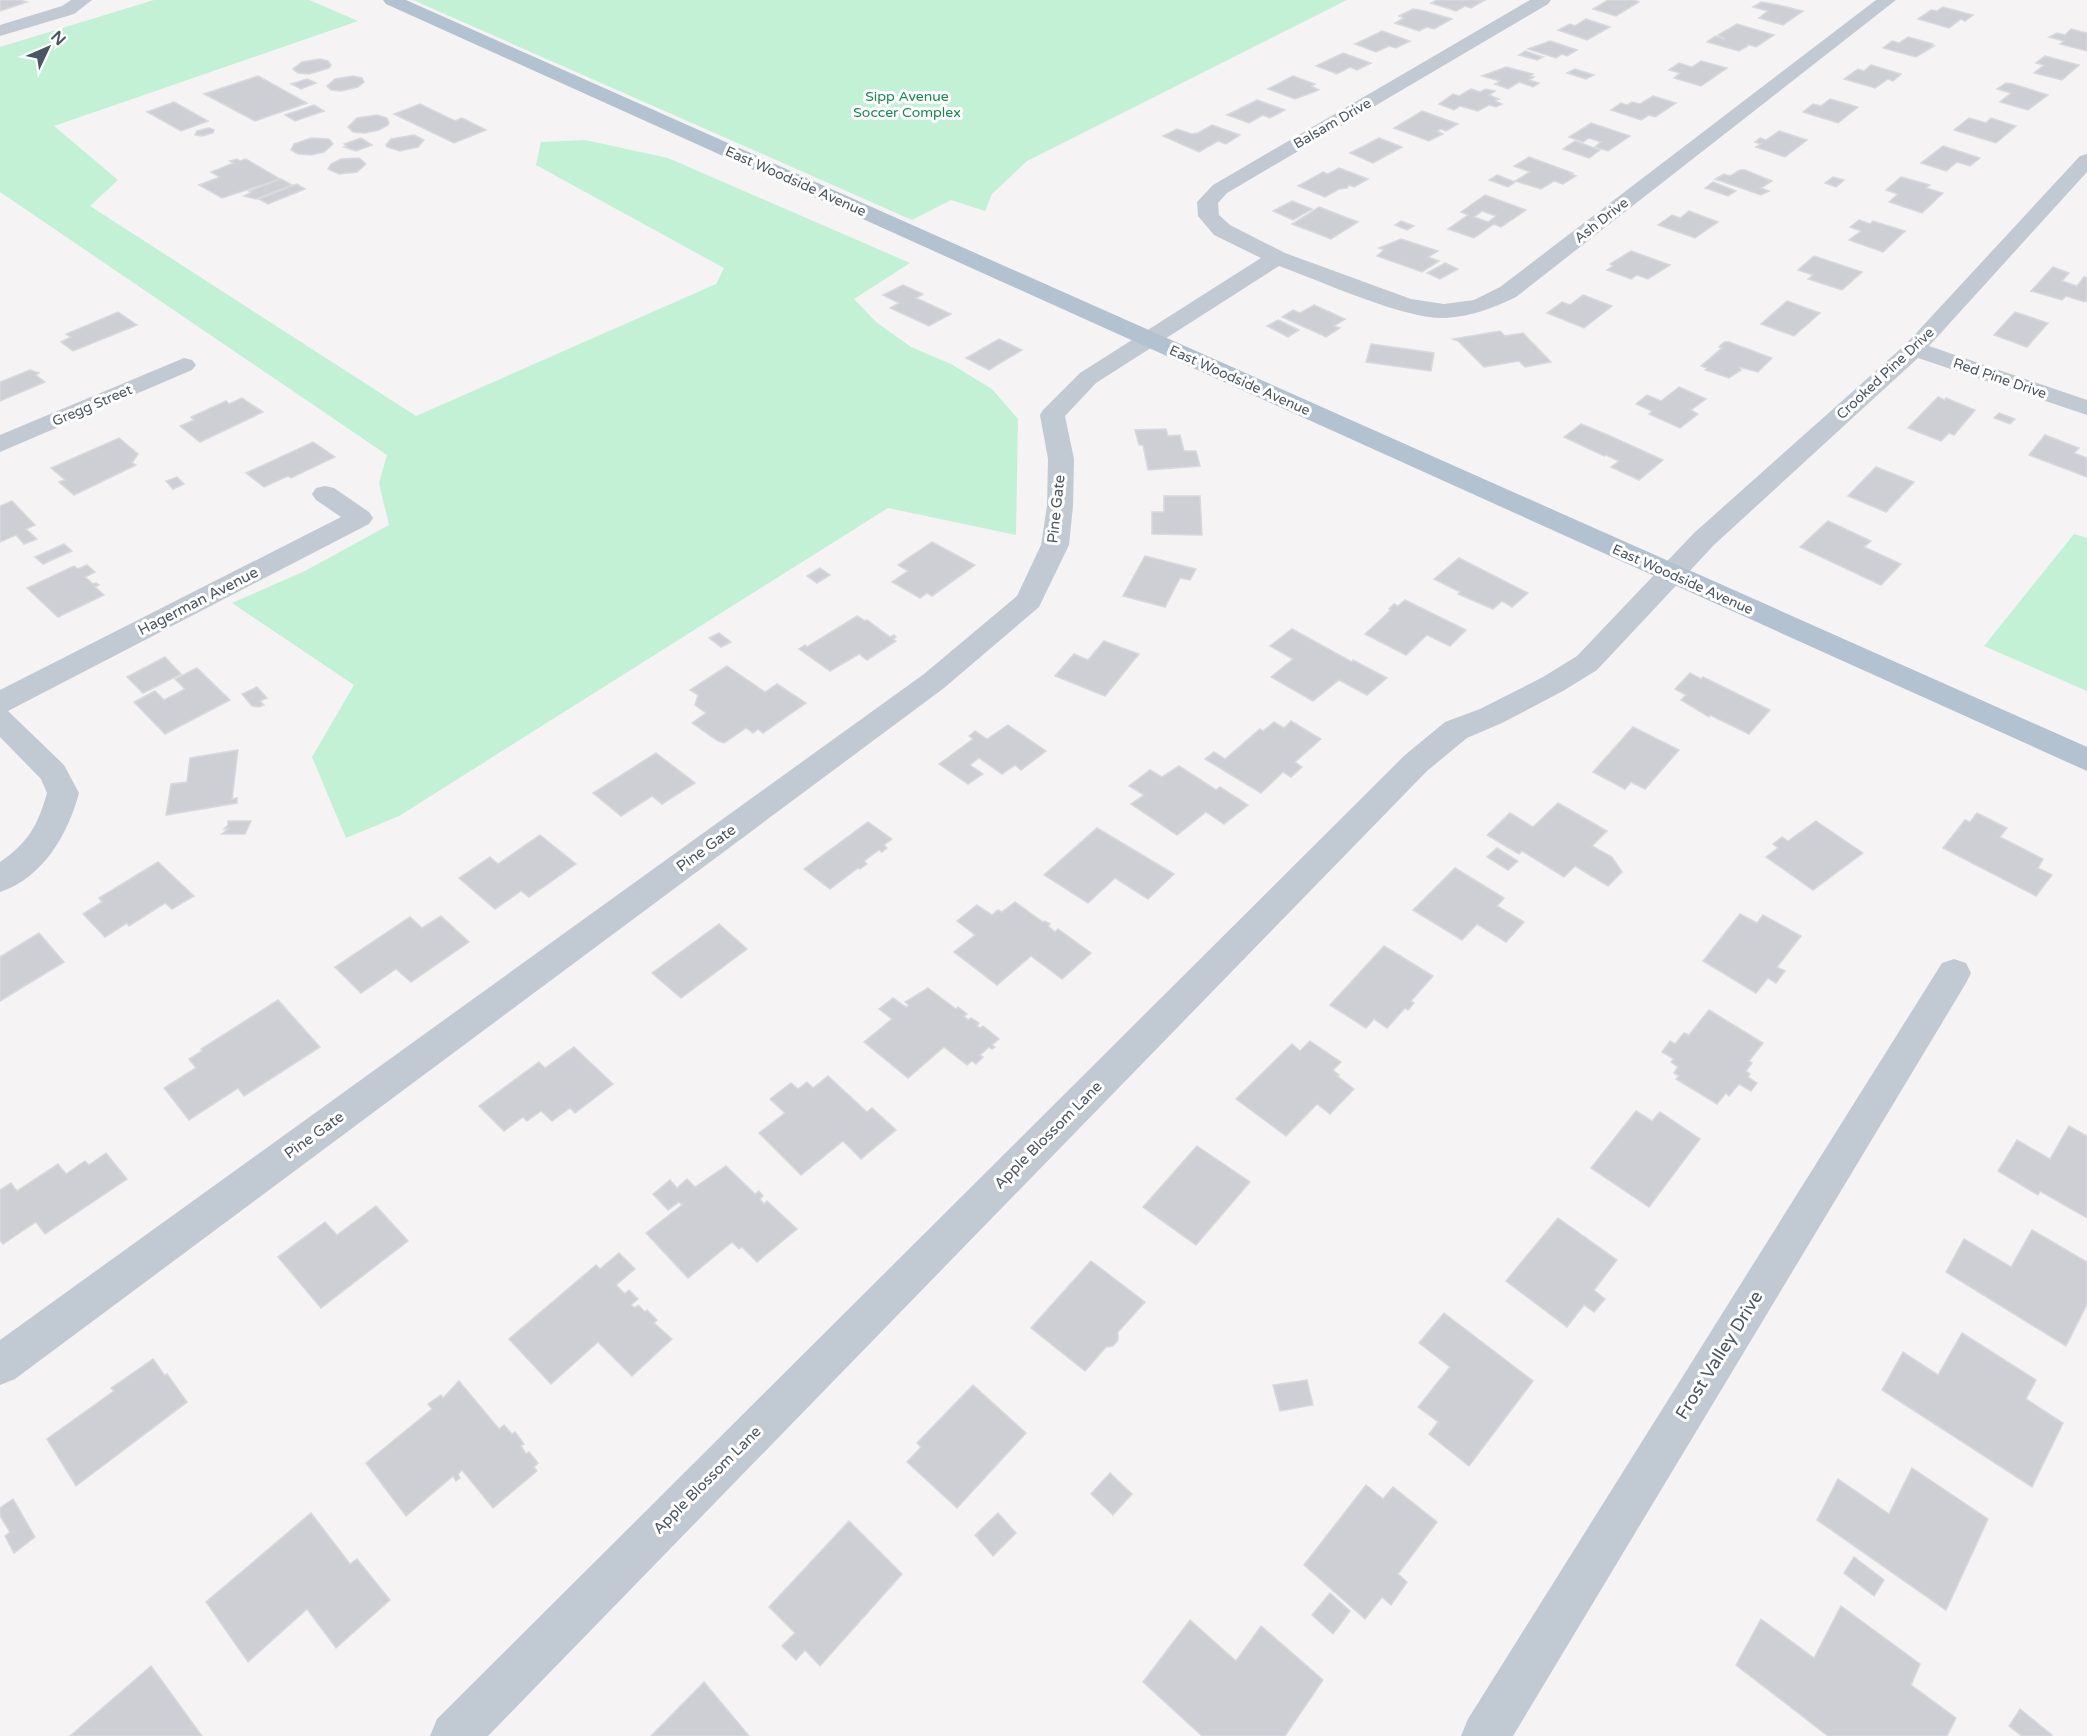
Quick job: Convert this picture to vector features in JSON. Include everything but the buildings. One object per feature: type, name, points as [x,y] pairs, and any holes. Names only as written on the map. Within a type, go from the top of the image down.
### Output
[{"type":"main road","name":"East Woodside Avenue","points":[[392,0],[2087,760]]},
{"type":"street","points":[[0,31],[68,10],[83,0]]},
{"type":"street","name":"Balsam Drive","points":[[1277,258],[1222,230],[1209,216],[1207,202],[1220,189],[1542,0]]},
{"type":"street","name":"Ash Drive","points":[[1277,258],[1407,305],[1444,310],[1479,306],[1508,292],[1887,0]]},
{"type":"street","name":"Crooked Pine Drive","points":[[1671,573],[1704,539],[1914,349],[2087,160]]},
{"type":"street","name":"Pine Gate","points":[[0,1365],[934,681],[1029,601],[1055,545],[1058,526],[1061,459],[1052,416],[1088,378],[1277,258]]},
{"type":"street","name":"Red Pine Drive","points":[[1914,349],[2087,408]]},
{"type":"street","name":"Gregg Street","points":[[0,444],[184,365]]},
{"type":"street","name":"Hagerman Avenue","points":[[0,703],[360,518],[326,494]]},
{"type":"street","name":"Apple Blossom Lane","points":[[454,1736],[1416,763],[1456,730],[1512,706],[1587,663],[1671,573]]},
{"type":"street","points":[[0,719],[53,773],[63,794],[56,819],[31,856],[0,879]]},
{"type":"street","name":"Frost Valley Drive","points":[[1485,1736],[1954,974]]},
{"type":"green space","points":[[154,0],[309,0],[358,21],[54,126],[118,180],[90,206],[416,416],[716,284],[724,268],[536,165],[541,142],[585,140],[668,158],[910,263],[854,299],[876,322],[911,347],[951,364],[992,389],[1018,419],[1016,535],[888,508],[399,816],[346,838],[312,757],[354,685],[232,603],[305,571],[389,525],[379,483],[387,455],[0,192],[0,47]]},
{"type":"green space","name":"Sipp Avenue Soccer Complex","points":[[413,0],[1347,0],[1027,161],[992,194],[985,211],[951,200],[912,220]]},
{"type":"green space","points":[[2074,534],[2087,538],[2087,691],[1984,646]]}]
